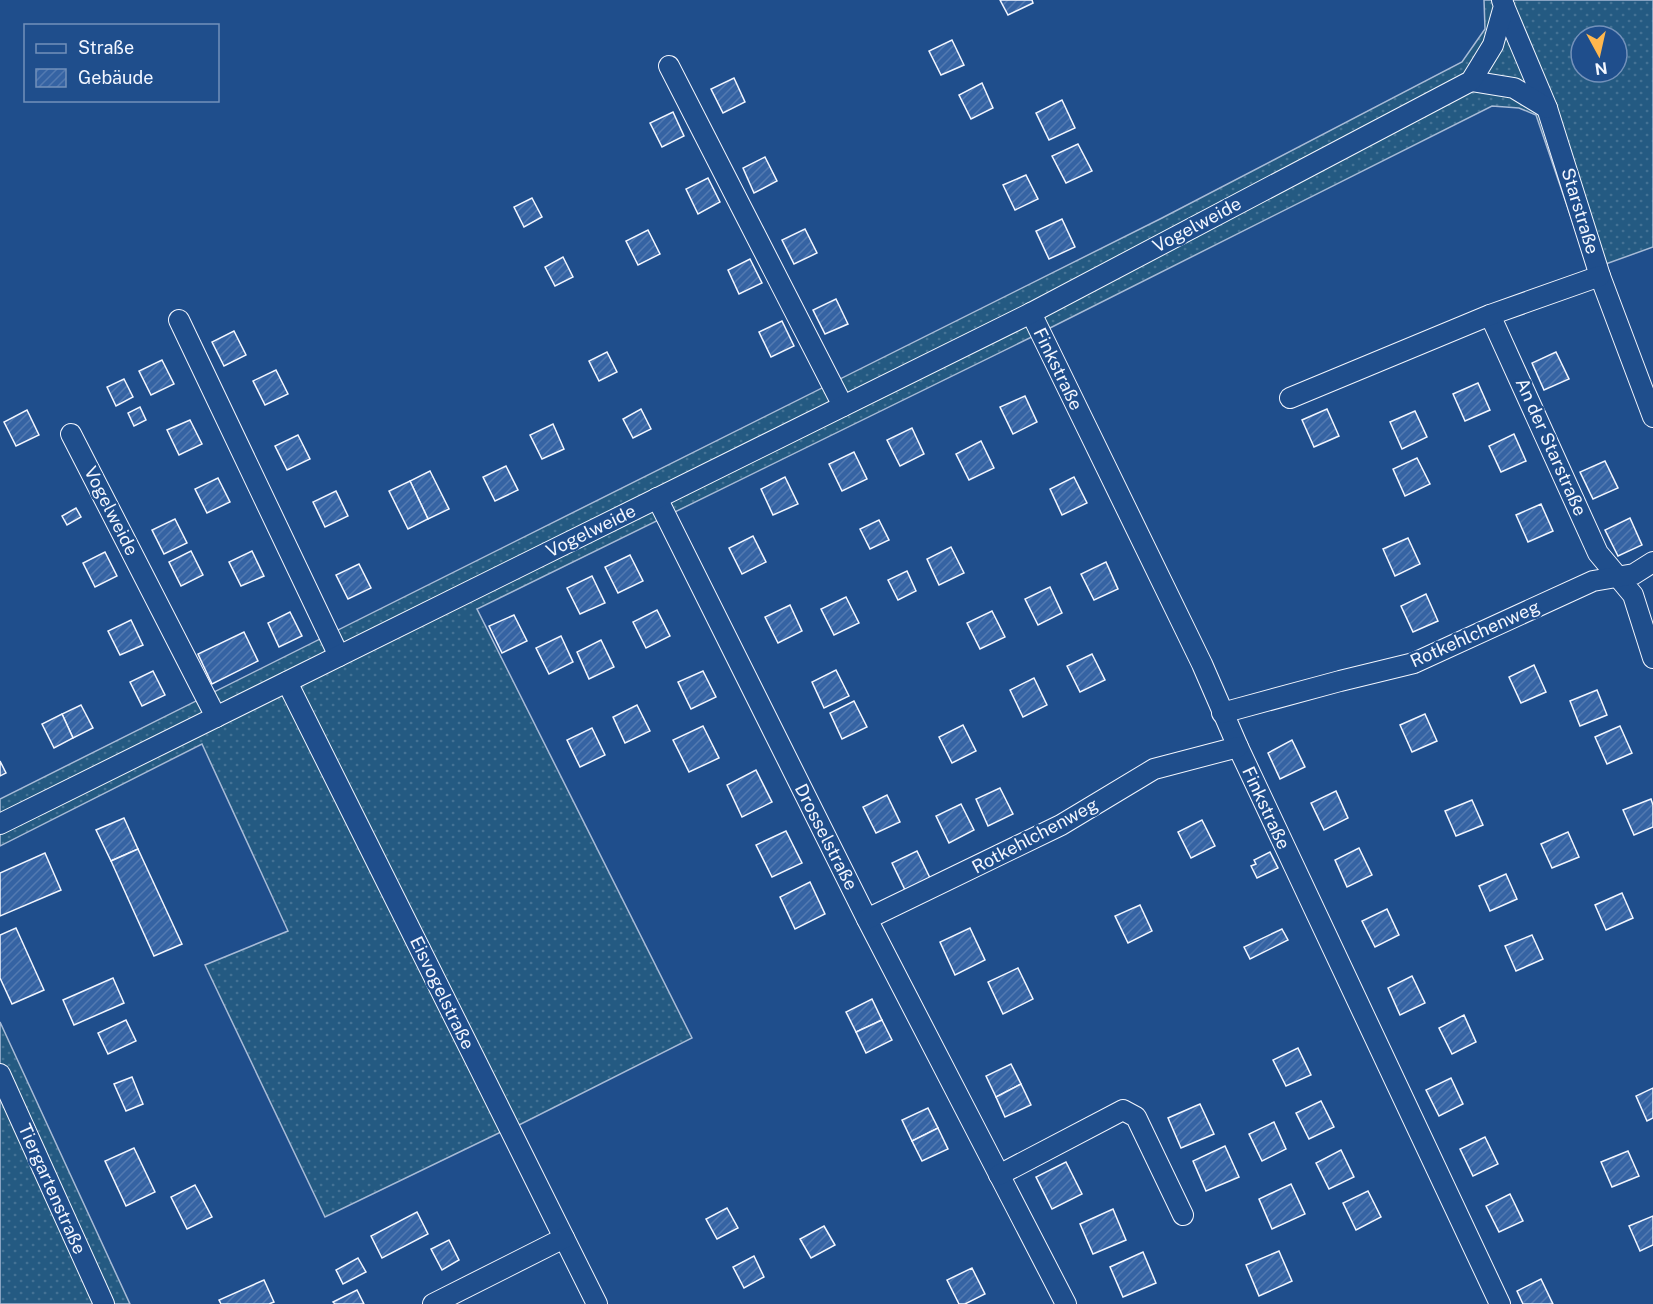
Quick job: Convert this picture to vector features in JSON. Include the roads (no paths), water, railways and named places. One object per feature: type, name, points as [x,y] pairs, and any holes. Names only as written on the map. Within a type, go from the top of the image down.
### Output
[{"type":"street","points":[[1503,3],[1493,45],[1471,81],[1514,88],[1547,108]]},
{"type":"street","name":"Starstraße","points":[[1503,3],[1547,108],[1600,276],[1653,417]]},
{"type":"street","points":[[669,66],[843,406]]},
{"type":"street","name":"Vogelweide","points":[[0,824],[1031,313],[1471,81]]},
{"type":"street","points":[[1290,398],[1490,315],[1600,276]]},
{"type":"street","name":"Finkstraße","points":[[1031,313],[1202,664],[1222,713],[1500,1304]]},
{"type":"street","name":"An der Starstraße","points":[[1490,315],[1598,553],[1617,576]]},
{"type":"street","points":[[179,320],[339,656]]},
{"type":"street","name":"Vogelweide","points":[[71,434],[216,717]]},
{"type":"street","name":"Drosselstraße","points":[[657,498],[867,919],[1066,1304]]},
{"type":"street","name":"Rotkehlchenweg","points":[[1222,713],[1414,663],[1593,582],[1634,574],[1653,562]]},
{"type":"street","points":[[1617,576],[1633,595],[1653,658]]},
{"type":"street","name":"Eisvogelstraße","points":[[287,682],[597,1304]]},
{"type":"street","name":"Rotkehlchenweg","points":[[867,919],[1061,825],[1154,769],[1238,747]]},
{"type":"street","name":"Tiergartenstraße","points":[[0,1074],[104,1304]]},
{"type":"street","points":[[999,1175],[1123,1110],[1136,1117],[1184,1215]]},
{"type":"street","points":[[433,1304],[564,1238]]}]
